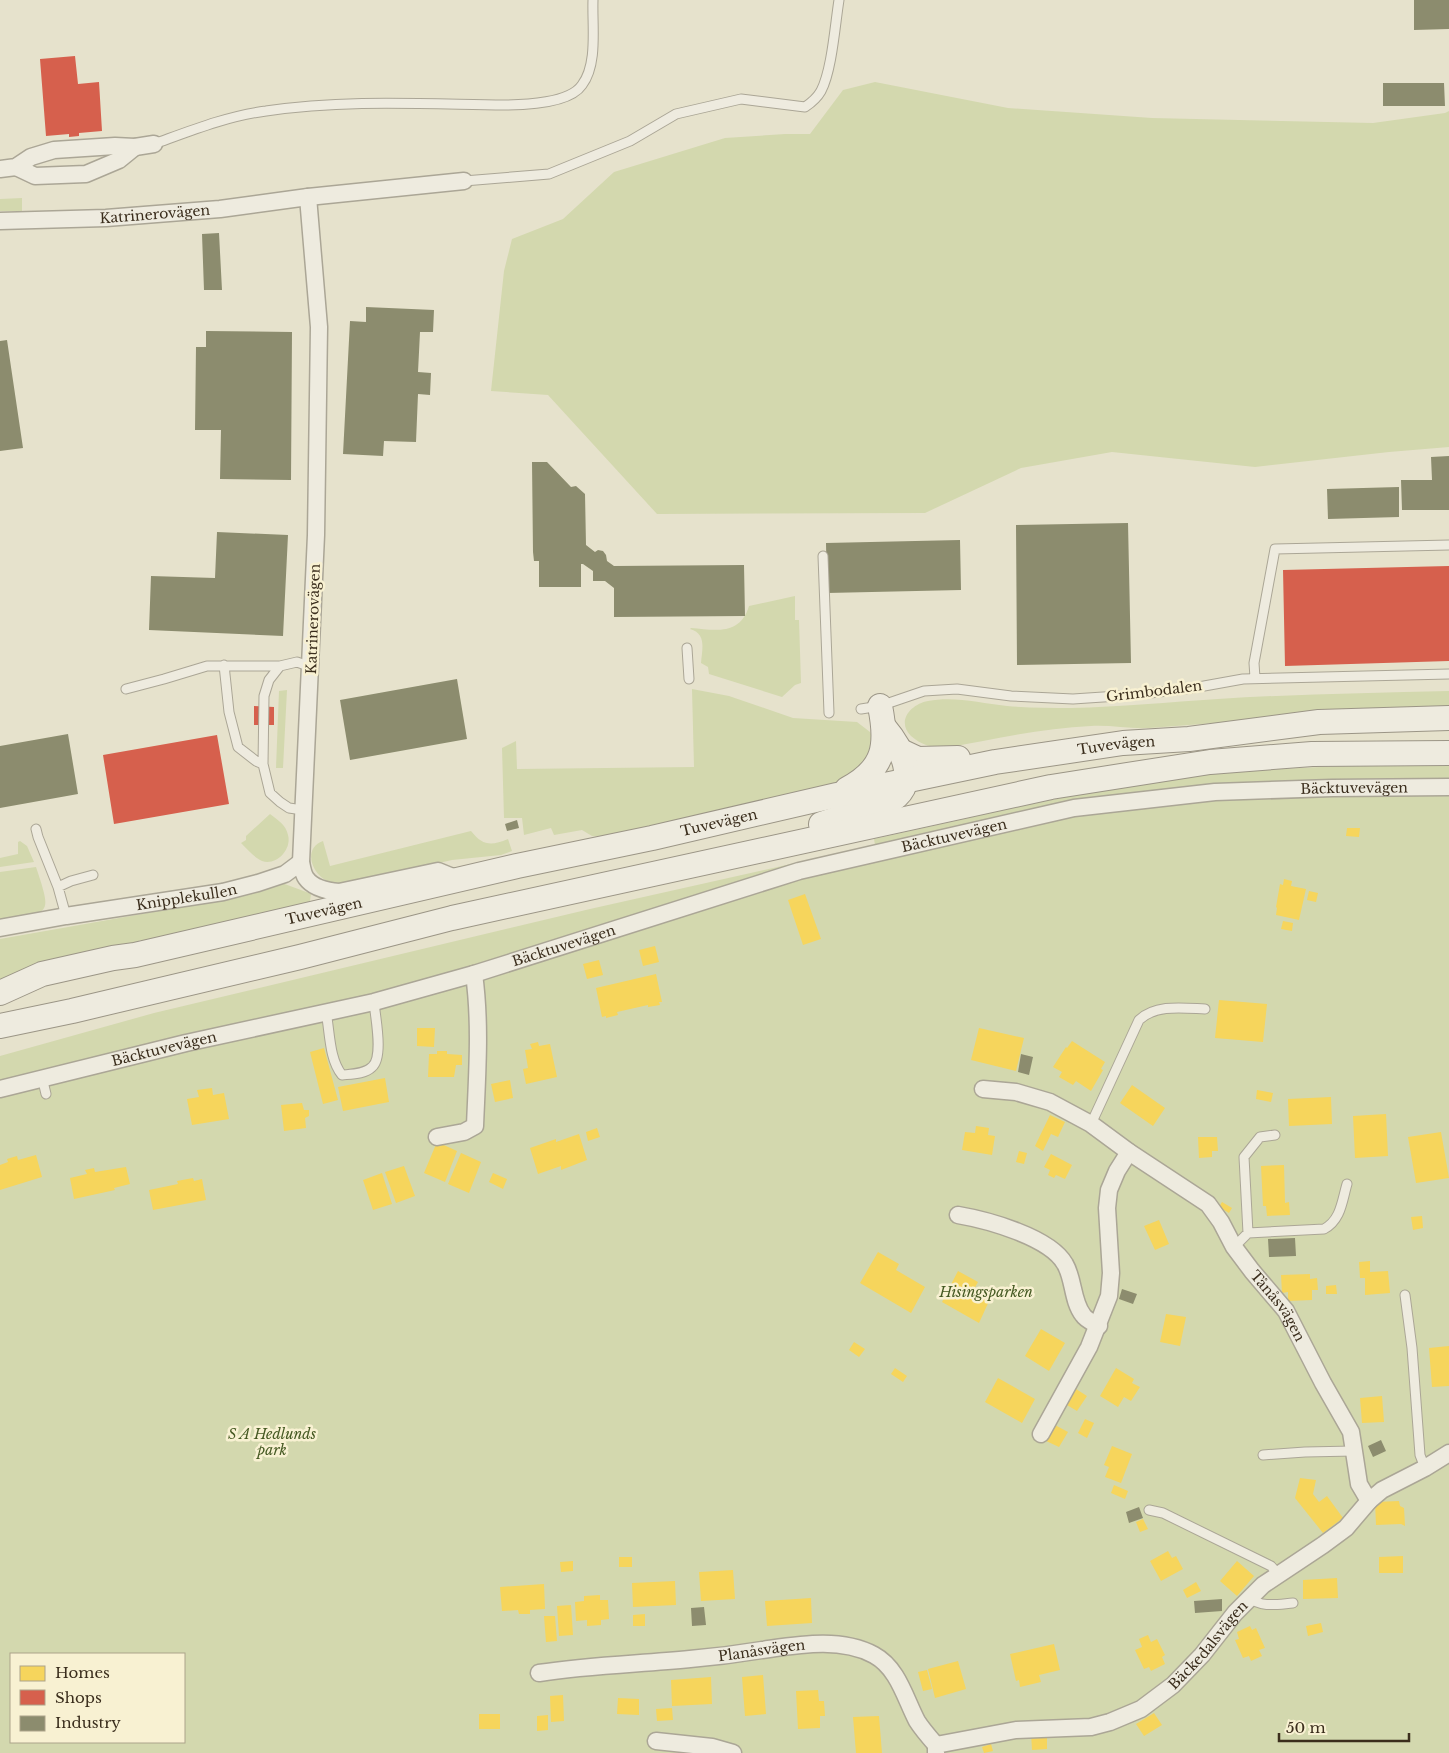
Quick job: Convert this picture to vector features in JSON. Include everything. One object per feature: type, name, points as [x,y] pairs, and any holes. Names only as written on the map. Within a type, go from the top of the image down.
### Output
[{"type":"main road","points":[[806,840],[822,823],[892,800],[904,788],[906,769],[901,751],[896,741],[875,714]]},
{"type":"main road","points":[[836,794],[869,776],[876,766],[881,755],[875,714]]},
{"type":"main road","name":"Tuvevägen","points":[[0,993],[42,974],[112,958],[145,953],[460,880],[652,838],[836,794],[995,762],[1123,742],[1189,739],[1319,722],[1449,718]]},
{"type":"main road","points":[[901,751],[918,759],[936,760],[955,759],[1080,740],[1123,742]]},
{"type":"main road","name":"Tuvevägen","points":[[0,1026],[72,1011],[300,957],[452,918],[1051,787],[1210,762],[1312,754],[1449,753]]},
{"type":"street","points":[[8,168],[31,157],[54,150],[115,146],[135,147],[154,144]]},
{"type":"street","points":[[8,168],[35,176],[86,174],[119,160],[135,147]]},
{"type":"street","name":"Katrinerovägen","points":[[0,222],[106,218],[220,209],[308,197],[464,182]]},
{"type":"street","name":"Katrinerovägen","points":[[301,862],[316,535],[320,327],[308,197]]},
{"type":"street","name":"Bäcktuvevägen","points":[[0,1089],[42,1077],[196,1041],[374,1002],[474,974],[799,871],[1074,808],[1215,792],[1449,787]]},
{"type":"street","points":[[301,862],[305,877],[319,888],[329,891],[339,892],[438,871],[460,880]]},
{"type":"street","name":"Knipplekullen","points":[[0,928],[223,892],[258,884],[285,874],[301,862]]},
{"type":"street","points":[[437,1137],[464,1132],[475,1126],[479,1035],[478,1000],[474,974]]},
{"type":"street","name":"Tånåsvägen","points":[[983,1089],[1016,1092],[1050,1102],[1091,1124],[1129,1152],[1208,1204],[1221,1222],[1234,1247],[1286,1311],[1350,1432],[1359,1484],[1369,1501]]},
{"type":"street","points":[[1040,1434],[1090,1347],[1109,1296],[1111,1273],[1106,1208],[1109,1190],[1129,1152]]},
{"type":"street","points":[[958,1215],[993,1223],[1032,1238],[1052,1249],[1064,1262],[1070,1273],[1077,1304],[1083,1316],[1099,1326]]},
{"type":"street","name":"Bäckedalsvägen","points":[[936,1749],[1016,1730],[1091,1727],[1126,1716],[1156,1699],[1173,1685],[1202,1655],[1235,1613],[1278,1574],[1307,1557],[1346,1528],[1369,1501],[1382,1490],[1426,1468],[1449,1453]]},
{"type":"street","name":"Planåsvägen","points":[[539,1673],[577,1668],[696,1659],[795,1645],[836,1645],[854,1648],[874,1655],[897,1678],[918,1721],[936,1749]]},
{"type":"street","points":[[656,1741],[712,1747],[733,1753]]},
{"type":"lane","points":[[154,144],[214,122],[265,110],[332,104],[521,105],[561,99],[582,86],[592,64],[593,0]]},
{"type":"lane","points":[[464,182],[549,174],[630,141],[676,114],[741,99],[805,107],[812,103],[821,92],[828,72],[839,0]]},
{"type":"lane","points":[[1255,678],[1254,663],[1275,549],[1449,545]]},
{"type":"lane","points":[[823,556],[829,713]]},
{"type":"lane","points":[[687,648],[689,679]]},
{"type":"lane","points":[[126,689],[164,680],[207,666],[280,666],[296,662],[311,667]]},
{"type":"lane","points":[[224,665],[229,712],[238,747],[263,764]]},
{"type":"lane","points":[[280,666],[269,680],[264,696],[263,764],[270,793],[289,808],[303,810]]},
{"type":"lane","name":"Grimbodalen","points":[[875,714],[924,691],[957,689],[1011,696],[1073,699],[1193,688],[1255,678],[1449,674]]},
{"type":"lane","points":[[36,829],[58,887],[66,916]]},
{"type":"lane","points":[[58,887],[93,875]]},
{"type":"lane","points":[[326,1012],[337,1069],[342,1075],[360,1073],[373,1067],[378,1059],[374,1002]]},
{"type":"lane","points":[[1091,1124],[1139,1020],[1147,1012],[1176,1007],[1205,1009]]},
{"type":"lane","points":[[42,1077],[46,1094]]},
{"type":"lane","points":[[1248,1233],[1244,1157],[1260,1137],[1275,1135]]},
{"type":"lane","points":[[1234,1247],[1248,1233],[1324,1229],[1332,1225],[1338,1216],[1347,1184]]},
{"type":"lane","points":[[1405,1295],[1412,1348],[1420,1455],[1426,1468]]},
{"type":"lane","points":[[1263,1456],[1305,1452],[1354,1451]]},
{"type":"lane","points":[[1149,1510],[1163,1513],[1271,1566],[1278,1574]]},
{"type":"lane","points":[[1250,1598],[1255,1603],[1261,1604],[1293,1603]]},
{"type":"green space","points":[[875,82],[1008,108],[1152,118],[1373,123],[1449,111],[1449,447],[1255,467],[1112,452],[1021,468],[925,513],[657,514],[548,395],[491,391],[504,271],[512,239],[563,219],[614,172],[725,138],[810,134],[843,90]]},
{"type":"green space","points":[[22,198],[22,211],[0,211],[0,199]]},
{"type":"green space","points":[[795,596],[795,620],[799,620],[801,683],[795,685],[782,697],[709,674],[708,667],[701,663],[701,638],[691,628],[718,630],[733,627],[745,616],[749,606]]},
{"type":"green space","points":[[692,689],[729,696],[793,718],[857,722],[870,732],[873,739],[868,763],[837,783],[602,837],[592,836],[582,830],[554,835],[551,828],[524,835],[522,818],[504,818],[502,748],[516,741],[517,769],[694,767]]},
{"type":"green space","points":[[287,690],[283,768],[276,768],[279,691]]},
{"type":"green space","points":[[1449,691],[1449,709],[1364,712],[1149,728],[1073,727],[1019,734],[946,748],[932,747],[919,742],[911,736],[905,725],[905,719],[911,709],[928,701],[948,699],[1015,707],[1071,708],[1276,696]]},
{"type":"green space","name":"Hisingsparken","points":[[1361,765],[1449,765],[1449,1753],[0,1753],[0,1056],[154,1013],[590,909],[875,845],[874,839],[1118,787],[1179,777],[1231,772]]},
{"type":"green space","points":[[270,814],[284,826],[289,840],[288,846],[282,855],[278,859],[268,862],[257,858],[241,843]]},
{"type":"green space","points":[[471,831],[479,840],[492,844],[508,839],[512,851],[501,855],[452,860],[342,885],[336,885],[321,877],[313,867],[311,855],[313,849],[323,841],[330,866]]},
{"type":"green space","points":[[20,841],[27,846],[34,862],[0,867],[0,858],[18,854],[18,842]]},
{"type":"green space","points":[[36,867],[45,896],[43,910],[29,915],[0,919],[0,872]]},
{"type":"green space","points":[[282,883],[311,894],[310,901],[149,941],[140,940],[137,943],[0,986],[0,939],[244,896]]},
{"type":"building: Homes","points":[[1347,828],[1360,828],[1359,837],[1346,836]]},
{"type":"building: Homes","points":[[1284,879],[1292,881],[1291,886],[1306,889],[1299,920],[1276,915],[1280,884],[1283,885]]},
{"type":"building: Homes","points":[[1309,891],[1318,893],[1316,902],[1307,900]]},
{"type":"building: Homes","points":[[805,894],[821,939],[803,945],[788,900]]},
{"type":"building: Homes","points":[[1283,921],[1293,923],[1292,931],[1281,929]]},
{"type":"building: Homes","points":[[655,946],[659,962],[643,966],[639,950]]},
{"type":"building: Homes","points":[[599,960],[603,975],[587,979],[583,964]]},
{"type":"building: Homes","points":[[656,974],[662,1002],[659,1002],[660,1005],[648,1007],[648,1005],[617,1012],[618,1015],[602,1017],[596,988]]},
{"type":"building: Homes","points":[[1219,1000],[1267,1004],[1263,1042],[1215,1038]]},
{"type":"building: Homes","points":[[417,1028],[435,1028],[434,1047],[417,1046]]},
{"type":"building: Homes","points":[[979,1028],[1024,1038],[1016,1071],[971,1060]]},
{"type":"building: Homes","points":[[1072,1041],[1105,1062],[1101,1069],[1103,1070],[1091,1091],[1076,1081],[1073,1085],[1059,1077],[1062,1072],[1053,1067]]},
{"type":"building: Homes","points":[[538,1042],[539,1046],[550,1044],[557,1077],[526,1084],[523,1069],[528,1068],[525,1050],[532,1049],[530,1044]]},
{"type":"building: Homes","points":[[324,1048],[338,1100],[323,1104],[310,1052]]},
{"type":"building: Homes","points":[[437,1051],[447,1051],[447,1054],[462,1055],[462,1065],[456,1065],[454,1077],[428,1077],[429,1054],[437,1054]]},
{"type":"building: Homes","points":[[385,1078],[389,1102],[343,1111],[338,1087]]},
{"type":"building: Homes","points":[[510,1080],[513,1098],[495,1102],[491,1084]]},
{"type":"building: Homes","points":[[1132,1085],[1165,1108],[1153,1126],[1120,1103]]},
{"type":"building: Homes","points":[[212,1088],[213,1095],[224,1093],[229,1119],[192,1125],[187,1099],[199,1097],[197,1090]]},
{"type":"building: Homes","points":[[1257,1090],[1273,1093],[1271,1102],[1256,1099]]},
{"type":"building: Homes","points":[[1331,1097],[1332,1124],[1289,1126],[1288,1099]]},
{"type":"building: Homes","points":[[302,1103],[304,1110],[309,1110],[309,1116],[305,1118],[306,1128],[284,1131],[281,1105]]},
{"type":"building: Homes","points":[[1386,1114],[1388,1156],[1355,1158],[1353,1116]]},
{"type":"building: Homes","points":[[1050,1115],[1065,1122],[1058,1137],[1051,1134],[1043,1151],[1035,1146]]},
{"type":"building: Homes","points":[[976,1126],[989,1128],[988,1135],[995,1136],[992,1155],[962,1150],[965,1132],[975,1133]]},
{"type":"building: Homes","points":[[597,1128],[600,1137],[588,1141],[586,1132]]},
{"type":"building: Homes","points":[[1441,1132],[1449,1178],[1416,1183],[1408,1137]]},
{"type":"building: Homes","points":[[579,1134],[587,1160],[561,1170],[561,1166],[538,1174],[530,1148],[556,1139],[556,1142]]},
{"type":"building: Homes","points":[[1198,1137],[1217,1137],[1218,1151],[1212,1151],[1212,1157],[1199,1158]]},
{"type":"building: Homes","points":[[437,1142],[457,1151],[445,1182],[424,1173]]},
{"type":"building: Homes","points":[[1019,1151],[1027,1153],[1024,1164],[1016,1162]]},
{"type":"building: Homes","points":[[461,1153],[481,1162],[469,1193],[448,1184]]},
{"type":"building: Homes","points":[[1051,1154],[1072,1165],[1065,1179],[1056,1175],[1054,1178],[1048,1175],[1050,1170],[1044,1167]]},
{"type":"building: Homes","points":[[36,1155],[42,1177],[0,1190],[0,1165],[8,1162],[7,1159],[17,1156],[18,1160]]},
{"type":"building: Homes","points":[[1284,1165],[1285,1203],[1289,1202],[1290,1215],[1267,1216],[1266,1206],[1263,1206],[1261,1166]]},
{"type":"building: Homes","points":[[404,1166],[415,1196],[396,1203],[385,1172]]},
{"type":"building: Homes","points":[[126,1167],[130,1184],[114,1188],[115,1190],[74,1199],[70,1178],[87,1174],[85,1170],[94,1168],[95,1172]]},
{"type":"building: Homes","points":[[382,1173],[392,1204],[373,1210],[363,1180]]},
{"type":"building: Homes","points":[[493,1173],[507,1179],[503,1189],[489,1182]]},
{"type":"building: Homes","points":[[193,1178],[194,1181],[202,1179],[206,1200],[153,1210],[149,1190],[178,1184],[177,1181]]},
{"type":"building: Homes","points":[[1222,1202],[1232,1208],[1229,1213],[1219,1207]]},
{"type":"building: Homes","points":[[1422,1216],[1423,1228],[1413,1230],[1411,1217]]},
{"type":"building: Homes","points":[[1159,1220],[1169,1244],[1155,1250],[1144,1226]]},
{"type":"building: Homes","points":[[878,1252],[899,1264],[896,1270],[925,1287],[911,1313],[860,1283]]},
{"type":"building: Homes","points":[[1370,1261],[1370,1272],[1388,1271],[1390,1293],[1365,1295],[1365,1278],[1360,1278],[1359,1262]]},
{"type":"building: Homes","points":[[958,1271],[978,1282],[973,1291],[990,1299],[979,1323],[942,1302]]},
{"type":"building: Homes","points":[[1310,1274],[1310,1279],[1317,1278],[1318,1290],[1312,1290],[1312,1300],[1288,1301],[1288,1292],[1282,1293],[1281,1275]]},
{"type":"building: Homes","points":[[1336,1285],[1337,1294],[1326,1294],[1326,1286]]},
{"type":"building: Homes","points":[[1166,1314],[1186,1317],[1180,1346],[1160,1342]]},
{"type":"building: Homes","points":[[1041,1329],[1065,1343],[1049,1371],[1025,1356]]},
{"type":"building: Homes","points":[[854,1342],[865,1349],[859,1357],[849,1350]]},
{"type":"building: Homes","points":[[1449,1346],[1449,1386],[1432,1387],[1429,1348]]},
{"type":"building: Homes","points":[[895,1368],[907,1376],[903,1382],[891,1374]]},
{"type":"building: Homes","points":[[1116,1368],[1134,1379],[1132,1383],[1140,1387],[1131,1401],[1124,1397],[1118,1407],[1100,1396]]},
{"type":"building: Homes","points":[[998,1378],[1035,1399],[1022,1423],[985,1402]]},
{"type":"building: Homes","points":[[1076,1389],[1087,1396],[1077,1411],[1067,1405]]},
{"type":"building: Homes","points":[[1382,1396],[1384,1422],[1362,1423],[1360,1398]]},
{"type":"building: Homes","points":[[1085,1419],[1094,1423],[1087,1438],[1078,1433]]},
{"type":"building: Homes","points":[[1053,1424],[1068,1432],[1059,1447],[1044,1440]]},
{"type":"building: Homes","points":[[1112,1446],[1132,1454],[1121,1483],[1105,1477],[1109,1467],[1104,1465]]},
{"type":"building: Homes","points":[[1300,1478],[1316,1480],[1313,1494],[1319,1502],[1327,1496],[1343,1518],[1323,1533],[1295,1498]]},
{"type":"building: Homes","points":[[1114,1485],[1128,1491],[1125,1499],[1111,1493]]},
{"type":"building: Homes","points":[[1399,1501],[1400,1506],[1404,1508],[1405,1526],[1401,1524],[1376,1525],[1375,1502]]},
{"type":"building: Homes","points":[[1143,1519],[1148,1529],[1140,1532],[1136,1522]]},
{"type":"building: Homes","points":[[1168,1551],[1172,1558],[1176,1556],[1183,1569],[1161,1581],[1150,1561]]},
{"type":"building: Homes","points":[[1403,1556],[1403,1573],[1379,1573],[1379,1557]]},
{"type":"building: Homes","points":[[619,1557],[632,1557],[632,1567],[619,1567]]},
{"type":"building: Homes","points":[[573,1561],[573,1571],[561,1572],[560,1562]]},
{"type":"building: Homes","points":[[1237,1561],[1254,1576],[1237,1596],[1220,1581]]},
{"type":"building: Homes","points":[[733,1570],[735,1599],[701,1601],[699,1572]]},
{"type":"building: Homes","points":[[1337,1578],[1338,1598],[1303,1599],[1303,1580]]},
{"type":"building: Homes","points":[[675,1581],[676,1605],[633,1607],[632,1583]]},
{"type":"building: Homes","points":[[1196,1582],[1201,1591],[1187,1598],[1183,1590]]},
{"type":"building: Homes","points":[[544,1584],[545,1609],[530,1610],[530,1614],[519,1614],[518,1610],[502,1611],[500,1587]]},
{"type":"building: Homes","points":[[600,1595],[600,1600],[608,1600],[609,1619],[601,1620],[601,1625],[587,1626],[587,1620],[576,1621],[575,1602],[584,1601],[584,1596]]},
{"type":"building: Homes","points":[[811,1598],[812,1623],[767,1626],[765,1601]]},
{"type":"building: Homes","points":[[571,1605],[573,1635],[559,1636],[557,1606]]},
{"type":"building: Homes","points":[[645,1614],[645,1626],[633,1626],[633,1615]]},
{"type":"building: Homes","points":[[544,1616],[555,1616],[557,1641],[546,1642]]},
{"type":"building: Homes","points":[[1321,1623],[1323,1632],[1308,1636],[1306,1626]]},
{"type":"building: Homes","points":[[1250,1626],[1252,1630],[1256,1628],[1265,1648],[1259,1650],[1262,1656],[1251,1661],[1249,1656],[1243,1658],[1235,1640],[1239,1639],[1237,1632]]},
{"type":"building: Homes","points":[[1148,1635],[1151,1642],[1157,1639],[1165,1655],[1162,1657],[1165,1664],[1151,1671],[1149,1667],[1144,1669],[1135,1650],[1142,1647],[1139,1639]]},
{"type":"building: Homes","points":[[1054,1644],[1060,1670],[1039,1675],[1041,1682],[1020,1687],[1019,1680],[1016,1681],[1010,1654]]},
{"type":"building: Homes","points":[[958,1661],[966,1689],[935,1698],[928,1669]]},
{"type":"building: Homes","points":[[927,1670],[932,1689],[923,1691],[918,1672]]},
{"type":"building: Homes","points":[[763,1675],[766,1714],[745,1716],[742,1677]]},
{"type":"building: Homes","points":[[711,1677],[712,1704],[672,1706],[671,1680]]},
{"type":"building: Homes","points":[[818,1690],[819,1701],[824,1701],[825,1716],[820,1716],[820,1728],[798,1729],[796,1691]]},
{"type":"building: Homes","points":[[563,1695],[564,1721],[551,1722],[550,1696]]},
{"type":"building: Homes","points":[[618,1698],[639,1699],[639,1715],[617,1714]]},
{"type":"building: Homes","points":[[672,1708],[673,1720],[657,1721],[656,1709]]},
{"type":"building: Homes","points":[[1154,1713],[1162,1725],[1144,1736],[1136,1724]]},
{"type":"building: Homes","points":[[479,1714],[500,1714],[500,1729],[479,1729]]},
{"type":"building: Homes","points":[[548,1715],[548,1730],[537,1731],[537,1716]]},
{"type":"building: Homes","points":[[879,1716],[882,1753],[856,1753],[853,1717]]},
{"type":"building: Homes","points":[[1031,1733],[1047,1733],[1047,1749],[1032,1750]]},
{"type":"building: Homes","points":[[991,1744],[993,1751],[984,1753],[982,1747]]},
{"type":"building: Shops","points":[[75,56],[78,84],[99,82],[102,131],[79,133],[79,136],[69,137],[69,134],[46,136],[40,59]]},
{"type":"building: Shops","points":[[1449,566],[1449,661],[1285,666],[1283,570]]},
{"type":"building: Shops","points":[[254,706],[274,707],[274,725],[254,725]]},
{"type":"building: Shops","points":[[217,735],[229,804],[114,824],[103,755]]},
{"type":"building: Industry","points":[[1414,0],[1449,0],[1449,29],[1414,30]]},
{"type":"building: Industry","points":[[1383,83],[1444,83],[1445,106],[1383,106]]},
{"type":"building: Industry","points":[[219,233],[222,290],[204,290],[202,234]]},
{"type":"building: Industry","points":[[366,307],[434,310],[433,332],[420,332],[418,372],[431,373],[430,395],[418,394],[416,442],[384,441],[383,456],[343,454],[350,321],[366,322]]},
{"type":"building: Industry","points":[[206,331],[292,332],[291,480],[220,479],[221,430],[195,430],[196,347],[206,347]]},
{"type":"building: Industry","points":[[7,340],[23,448],[0,451],[0,341]]},
{"type":"building: Industry","points":[[1449,456],[1449,510],[1402,510],[1401,480],[1432,480],[1431,457]]},
{"type":"building: Industry","points":[[532,462],[547,462],[571,487],[576,486],[585,494],[586,545],[595,552],[598,550],[603,551],[607,561],[614,566],[744,565],[745,616],[614,617],[614,588],[605,581],[593,581],[593,571],[583,564],[581,564],[581,587],[539,587],[539,561],[534,561],[533,552]]},
{"type":"building: Industry","points":[[1399,487],[1399,517],[1328,519],[1327,489]]},
{"type":"building: Industry","points":[[1128,523],[1131,663],[1017,665],[1016,525]]},
{"type":"building: Industry","points":[[217,532],[288,535],[283,636],[149,630],[151,576],[215,578]]},
{"type":"building: Industry","points":[[960,540],[961,590],[827,593],[826,543]]},
{"type":"building: Industry","points":[[457,679],[467,739],[350,760],[340,700]]},
{"type":"building: Industry","points":[[68,734],[78,794],[0,808],[0,746]]},
{"type":"building: Industry","points":[[517,820],[519,828],[507,831],[505,824]]},
{"type":"building: Industry","points":[[1021,1054],[1033,1057],[1029,1075],[1018,1072]]},
{"type":"building: Industry","points":[[1295,1238],[1296,1256],[1269,1257],[1268,1239]]},
{"type":"building: Industry","points":[[1122,1289],[1137,1294],[1133,1304],[1119,1299]]},
{"type":"building: Industry","points":[[1381,1440],[1386,1451],[1373,1457],[1368,1446]]},
{"type":"building: Industry","points":[[1139,1507],[1143,1518],[1129,1523],[1126,1512]]},
{"type":"building: Industry","points":[[1222,1599],[1222,1611],[1195,1613],[1194,1601]]},
{"type":"building: Industry","points":[[704,1607],[706,1625],[692,1626],[691,1608]]},
{"type":"park label","name":"S A Hedlunds park","points":[[272,1442]]}]
